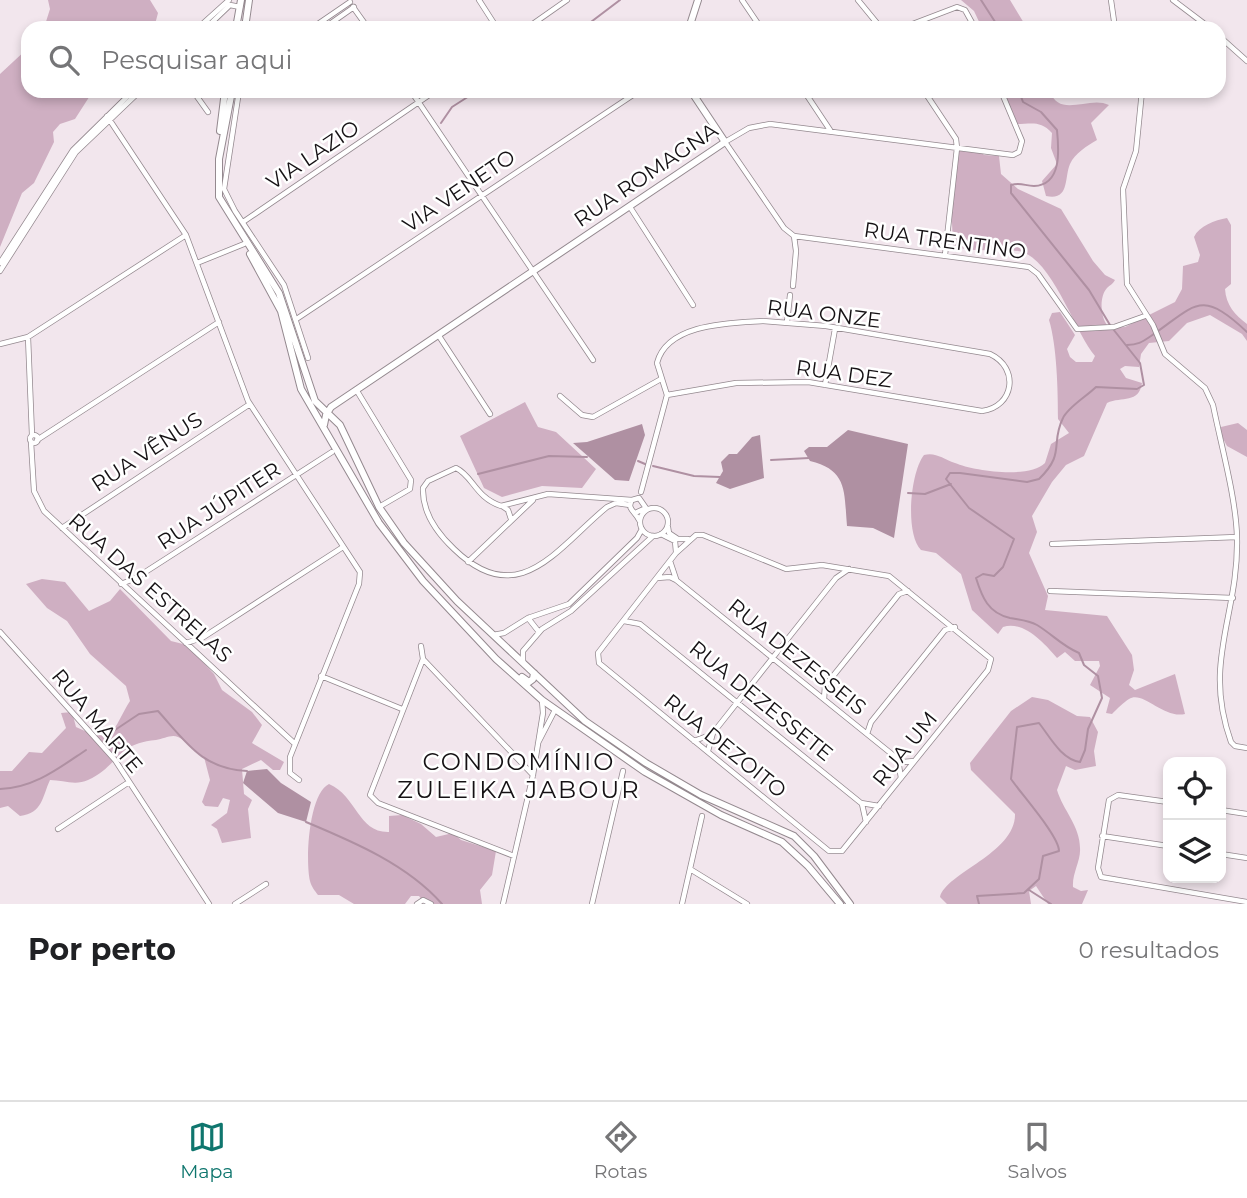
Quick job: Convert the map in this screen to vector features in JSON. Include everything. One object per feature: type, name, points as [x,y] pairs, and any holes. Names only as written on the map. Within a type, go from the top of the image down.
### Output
[{"type":"main road","points":[[246,21],[249,0]]},
{"type":"main road","points":[[691,21],[698,0]]},
{"type":"main road","points":[[224,98],[214,189],[221,210],[278,303],[301,389],[379,523],[408,565],[475,637],[542,700],[645,772],[695,801],[782,842],[808,866],[840,904]]},
{"type":"main road","points":[[231,98],[219,159],[219,197],[279,293],[292,325],[308,385],[320,405],[342,427],[379,506],[424,568],[585,721],[646,763],[731,810],[777,826],[794,836],[814,856],[850,904]]},
{"type":"main road","points":[[696,98],[725,142]]},
{"type":"main road","name":"RUA ROMAGNA","points":[[328,411],[725,142]]},
{"type":"main road","points":[[320,405],[336,405],[345,436],[340,439],[328,433]]},
{"type":"main road","points":[[324,425],[328,411]]},
{"type":"main road","points":[[349,471],[350,462],[353,461],[365,478]]},
{"type":"main road","points":[[475,637],[478,630],[483,630],[520,660]]},
{"type":"main road","points":[[509,669],[529,682],[534,673]]},
{"type":"main road","points":[[555,710],[556,691]]},
{"type":"street","points":[[206,21],[229,0]]},
{"type":"street","points":[[479,0],[493,21]]},
{"type":"street","points":[[537,21],[567,0]]},
{"type":"street","points":[[742,0],[756,21]]},
{"type":"street","points":[[858,0],[875,21]]},
{"type":"street","points":[[1111,0],[1114,21]]},
{"type":"street","points":[[1173,0],[1201,21]]},
{"type":"street","points":[[323,21],[351,3]]},
{"type":"street","points":[[332,21],[351,3]]},
{"type":"street","points":[[351,3],[363,21]]},
{"type":"street","points":[[213,21],[230,5],[240,7]]},
{"type":"street","points":[[918,21],[948,8],[965,10],[971,21]]},
{"type":"street","points":[[1226,42],[1247,61]]},
{"type":"street","points":[[0,271],[76,152],[127,98]]},
{"type":"street","points":[[0,263],[73,150],[132,98]]},
{"type":"street","points":[[199,98],[208,112]]},
{"type":"street","points":[[238,98],[224,188],[243,222],[275,268],[298,318],[308,358]]},
{"type":"street","points":[[416,98],[593,360]]},
{"type":"street","name":"VIA LAZIO","points":[[243,222],[425,98]]},
{"type":"street","name":"VIA VENETO","points":[[298,318],[628,98]]},
{"type":"street","points":[[809,98],[830,130]]},
{"type":"street","points":[[929,98],[956,139],[957,148],[945,255]]},
{"type":"street","name":"RUA ROMAGNA","points":[[725,142],[759,124],[830,130],[1013,155],[1019,152],[1022,141],[1004,98]]},
{"type":"street","points":[[1141,98],[1136,151],[1123,189],[1127,284],[1156,332],[1165,354],[1205,388],[1210,396],[1237,537],[1233,598],[1221,643],[1219,701],[1231,742],[1235,746],[1247,748]]},
{"type":"street","points":[[109,118],[186,235],[250,404],[343,547],[360,578],[294,743],[290,773],[299,780]]},
{"type":"street","points":[[725,142],[784,228],[794,236],[796,251],[793,286]]},
{"type":"street","points":[[630,207],[693,305]]},
{"type":"street","points":[[0,344],[27,337],[186,235]]},
{"type":"street","name":"RUA TRENTINO","points":[[794,236],[1029,267],[1038,274],[1077,329],[1111,327],[1145,316]]},
{"type":"street","points":[[197,262],[244,244]]},
{"type":"street","points":[[787,322],[790,295]]},
{"type":"street","points":[[34,441],[219,322]]},
{"type":"street","name":"RUA ONZE","points":[[667,395],[657,363],[661,352],[672,342],[693,332],[721,324],[787,322],[990,354],[1005,366],[1010,376],[1009,390]]},
{"type":"street","points":[[825,385],[835,329]]},
{"type":"street","points":[[439,336],[490,414]]},
{"type":"street","points":[[27,337],[29,351]]},
{"type":"street","points":[[20,340],[29,351]]},
{"type":"street","name":"RUA DAS ESTRELAS","points":[[29,351],[34,441],[31,476],[38,503],[121,584],[294,743]]},
{"type":"street","points":[[560,396],[582,415],[593,417],[661,379]]},
{"type":"street","name":"RUA DEZ","points":[[667,395],[746,382],[825,385],[982,411],[1000,404],[1009,390]]},
{"type":"street","points":[[357,391],[411,480],[410,489],[379,506]]},
{"type":"street","points":[[511,519],[508,510],[481,496],[463,472],[456,468],[428,481],[423,488],[423,496],[437,531],[468,562],[496,575],[514,575],[530,571],[553,557],[607,507],[632,501],[641,492],[667,395]]},
{"type":"street","name":"RUA VÊNUS","points":[[62,528],[250,404]]},
{"type":"street","name":"RUA JÚPITER","points":[[121,584],[136,578],[332,452]]},
{"type":"street","points":[[641,492],[645,501],[663,512],[669,533],[678,539],[689,539]]},
{"type":"street","points":[[501,506],[533,500],[548,494],[645,501]]},
{"type":"street","points":[[468,562],[533,500]]},
{"type":"street","points":[[493,635],[504,633],[528,618],[569,604],[637,538],[642,529],[632,501]]},
{"type":"street","points":[[635,513],[644,510],[645,501]]},
{"type":"street","points":[[640,520],[643,513],[654,508]]},
{"type":"street","points":[[520,660],[523,651],[539,632],[571,611],[667,525]]},
{"type":"street","points":[[642,529],[653,536]]},
{"type":"street","points":[[660,534],[675,541],[676,553]]},
{"type":"street","points":[[623,621],[689,539],[703,536],[786,569],[831,566],[889,576],[955,627]]},
{"type":"street","points":[[1052,544],[1237,537]]},
{"type":"street","points":[[186,643],[202,638],[343,547]]},
{"type":"street","points":[[657,578],[676,580],[670,561]]},
{"type":"street","points":[[831,566],[836,578]]},
{"type":"street","points":[[708,752],[713,733],[836,578],[849,568]]},
{"type":"street","name":"RUA DEZESSEIS","points":[[676,580],[898,759]]},
{"type":"street","points":[[899,583],[900,594]]},
{"type":"street","points":[[812,690],[825,686],[900,594],[909,591]]},
{"type":"street","points":[[1050,591],[1233,598]]},
{"type":"street","points":[[635,606],[640,624]]},
{"type":"street","points":[[528,618],[539,632]]},
{"type":"street","points":[[945,619],[945,630]]},
{"type":"street","name":"RUA DEZESSETE","points":[[623,621],[640,624],[861,803]]},
{"type":"street","name":"RUA DEZOITO","points":[[623,621],[598,653],[602,668],[829,850],[837,852]]},
{"type":"street","points":[[867,735],[871,722],[945,630],[955,627]]},
{"type":"street","name":"RUA UM","points":[[837,852],[848,846],[988,670],[991,661],[989,654],[955,627]]},
{"type":"street","name":"RUA MARTE","points":[[0,632],[115,760],[209,904]]},
{"type":"street","points":[[421,646],[423,659],[370,795],[378,803],[514,856]]},
{"type":"street","points":[[423,659],[533,775]]},
{"type":"street","points":[[321,676],[402,709]]},
{"type":"street","points":[[824,699],[825,686]]},
{"type":"street","points":[[503,904],[533,775],[542,700]]},
{"type":"street","points":[[538,743],[548,730],[555,710]]},
{"type":"street","points":[[856,726],[871,722]]},
{"type":"street","points":[[694,741],[713,733]]},
{"type":"street","points":[[289,736],[298,734]]},
{"type":"street","points":[[898,759],[903,762],[915,761]]},
{"type":"street","points":[[898,759],[902,770],[901,779]]},
{"type":"street","points":[[592,904],[623,771]]},
{"type":"street","points":[[58,829],[129,782]]},
{"type":"street","points":[[1163,801],[1114,796],[1107,802],[1098,871],[1104,879],[1247,902]]},
{"type":"street","points":[[866,823],[861,803],[880,805]]},
{"type":"street","points":[[1226,811],[1247,814]]},
{"type":"street","points":[[682,904],[702,817]]},
{"type":"street","points":[[1102,836],[1163,845]]},
{"type":"street","points":[[1226,855],[1247,858]]},
{"type":"street","points":[[690,869],[747,904]]},
{"type":"street","points":[[235,904],[266,884]]},
{"type":"street","points":[[417,904],[422,900],[431,904]]},
{"type":"shaded area","points":[[48,0],[150,0],[158,13],[156,21],[46,21],[50,9]]},
{"type":"shaded area","points":[[961,0],[1010,0],[1023,21],[979,21],[974,11]]},
{"type":"shaded area","points":[[21,54],[21,98],[88,98],[75,119],[60,124],[53,132],[54,142],[34,183],[22,193],[0,247],[0,74]]},
{"type":"shaded area","points":[[1004,98],[1054,98],[1060,104],[1109,105],[1091,123],[1097,140],[1072,160],[1063,192],[1054,197],[1046,196],[1042,181],[1057,164],[1051,148],[1052,133],[1038,124],[1012,124]]},
{"type":"shaded area","points":[[978,149],[984,155],[999,156],[1001,174],[1018,189],[1061,209],[1093,261],[1105,275],[1115,280],[1102,298],[1104,321],[1110,328],[1125,327],[1175,302],[1182,289],[1183,266],[1198,262],[1200,255],[1194,237],[1196,233],[1208,224],[1222,219],[1227,218],[1231,225],[1231,284],[1225,289],[1232,309],[1247,324],[1247,341],[1242,334],[1210,315],[1187,323],[1169,341],[1149,343],[1141,354],[1139,367],[1125,366],[1120,369],[1126,378],[1142,383],[1140,390],[1134,397],[1107,403],[1084,456],[1066,465],[1052,482],[1032,516],[1037,532],[1029,553],[1048,596],[1045,610],[1107,616],[1132,655],[1134,670],[1129,685],[1135,690],[1175,674],[1185,714],[1169,712],[1135,697],[1127,700],[1112,714],[1106,713],[1110,698],[1090,685],[1100,666],[1099,661],[1075,661],[1065,652],[1057,658],[1033,635],[1019,627],[1003,627],[998,634],[972,610],[961,574],[936,553],[921,550],[916,542],[911,503],[915,475],[924,455],[936,455],[964,466],[988,471],[1027,471],[1045,463],[1051,444],[1069,433],[1058,419],[1055,355],[1049,320],[1052,313],[1060,312],[1075,335],[1067,349],[1070,357],[1076,362],[1092,362],[1095,356],[1052,280],[1030,256],[1018,251],[977,250],[953,246],[951,198],[958,151]]},
{"type":"shaded area","points":[[525,402],[538,427],[556,432],[596,469],[582,488],[542,486],[502,497],[484,488],[460,436]]},
{"type":"shaded area","points":[[1238,423],[1247,430],[1247,457],[1227,446],[1220,433],[1221,427]]},
{"type":"shaded area","points":[[642,424],[645,435],[629,481],[615,480],[573,443],[587,442]]},
{"type":"shaded area","points":[[848,430],[908,444],[894,538],[873,528],[847,526],[844,493],[838,477],[831,470],[810,461],[804,451],[809,447],[827,447]]},
{"type":"shaded area","points":[[760,435],[764,478],[730,489],[716,483],[723,471],[721,462],[729,454],[737,454],[752,437]]},
{"type":"shaded area","points":[[42,579],[65,582],[89,611],[110,601],[120,589],[171,641],[187,645],[214,674],[222,690],[252,712],[262,725],[252,743],[284,762],[280,770],[273,770],[261,760],[242,769],[244,794],[252,800],[248,809],[251,838],[222,843],[217,829],[211,825],[227,813],[230,800],[223,798],[218,807],[205,806],[202,802],[210,780],[204,757],[175,736],[143,742],[125,750],[106,768],[83,782],[50,780],[41,803],[33,812],[20,816],[8,806],[0,808],[0,771],[12,771],[29,752],[42,753],[66,728],[61,713],[72,712],[76,727],[89,733],[106,735],[115,727],[130,701],[126,686],[90,654],[67,621],[47,608],[26,584]]},
{"type":"shaded area","points":[[1032,697],[1048,700],[1077,716],[1090,717],[1098,732],[1094,751],[1096,766],[1075,770],[1066,766],[1057,790],[1079,840],[1080,853],[1073,887],[1081,891],[1088,890],[1082,904],[1048,904],[1036,886],[1029,891],[1031,904],[947,904],[940,897],[945,888],[1005,840],[1012,828],[1015,814],[971,770],[970,763],[1011,711]]},
{"type":"shaded area","points":[[267,769],[281,783],[311,802],[306,822],[278,813],[243,783],[247,771]]},
{"type":"shaded area","points":[[329,784],[346,797],[370,827],[379,831],[389,832],[389,816],[402,815],[421,824],[436,837],[453,833],[461,840],[496,851],[492,875],[480,890],[482,904],[425,904],[419,896],[411,896],[405,904],[354,904],[339,895],[318,895],[310,881],[310,828],[317,800]]},
{"type":"waterway","points":[[592,21],[620,0]]},
{"type":"waterway","points":[[981,0],[994,21]]},
{"type":"waterway","points":[[441,123],[452,107],[466,98]]},
{"type":"waterway","points":[[1022,98],[1023,102],[1041,112],[1057,130],[1058,156],[1050,180],[1034,186],[1011,185],[1011,193],[1089,290],[1110,325]]},
{"type":"waterway","points":[[1127,345],[1142,341],[1178,316],[1198,306],[1218,310],[1247,332]]},
{"type":"waterway","points":[[979,904],[977,896],[1024,893],[1039,879],[1043,856],[1059,851],[1047,826],[1011,779],[1017,727],[1039,723],[1067,757],[1080,762],[1088,729],[1102,698],[1098,676],[1084,665],[1079,653],[1037,625],[1002,616],[987,603],[976,578],[983,574],[994,576],[1003,567],[1014,539],[969,508],[946,479],[950,473],[1027,482],[1039,479],[1052,462],[1059,427],[1065,414],[1073,406],[1096,387],[1137,389],[1144,385],[1140,363],[1113,329]]},
{"type":"waterway","points":[[478,474],[549,456],[587,457]]},
{"type":"waterway","points":[[771,460],[809,458]]},
{"type":"waterway","points":[[638,461],[645,464]]},
{"type":"waterway","points":[[653,466],[694,476],[720,477]]},
{"type":"waterway","points":[[908,493],[925,494],[951,484]]},
{"type":"waterway","points":[[112,732],[139,714],[158,711],[187,743],[206,759],[231,769],[247,771]]},
{"type":"waterway","points":[[0,789],[35,781],[86,750]]},
{"type":"waterway","points":[[306,822],[361,846],[397,866],[442,904]]},
{"type":"waterway","points":[[1029,890],[1051,904]]},
{"type":"district","name":"CONDOMÍNIO ZULEIKA JABOUR","points":[[519,776]]}]
